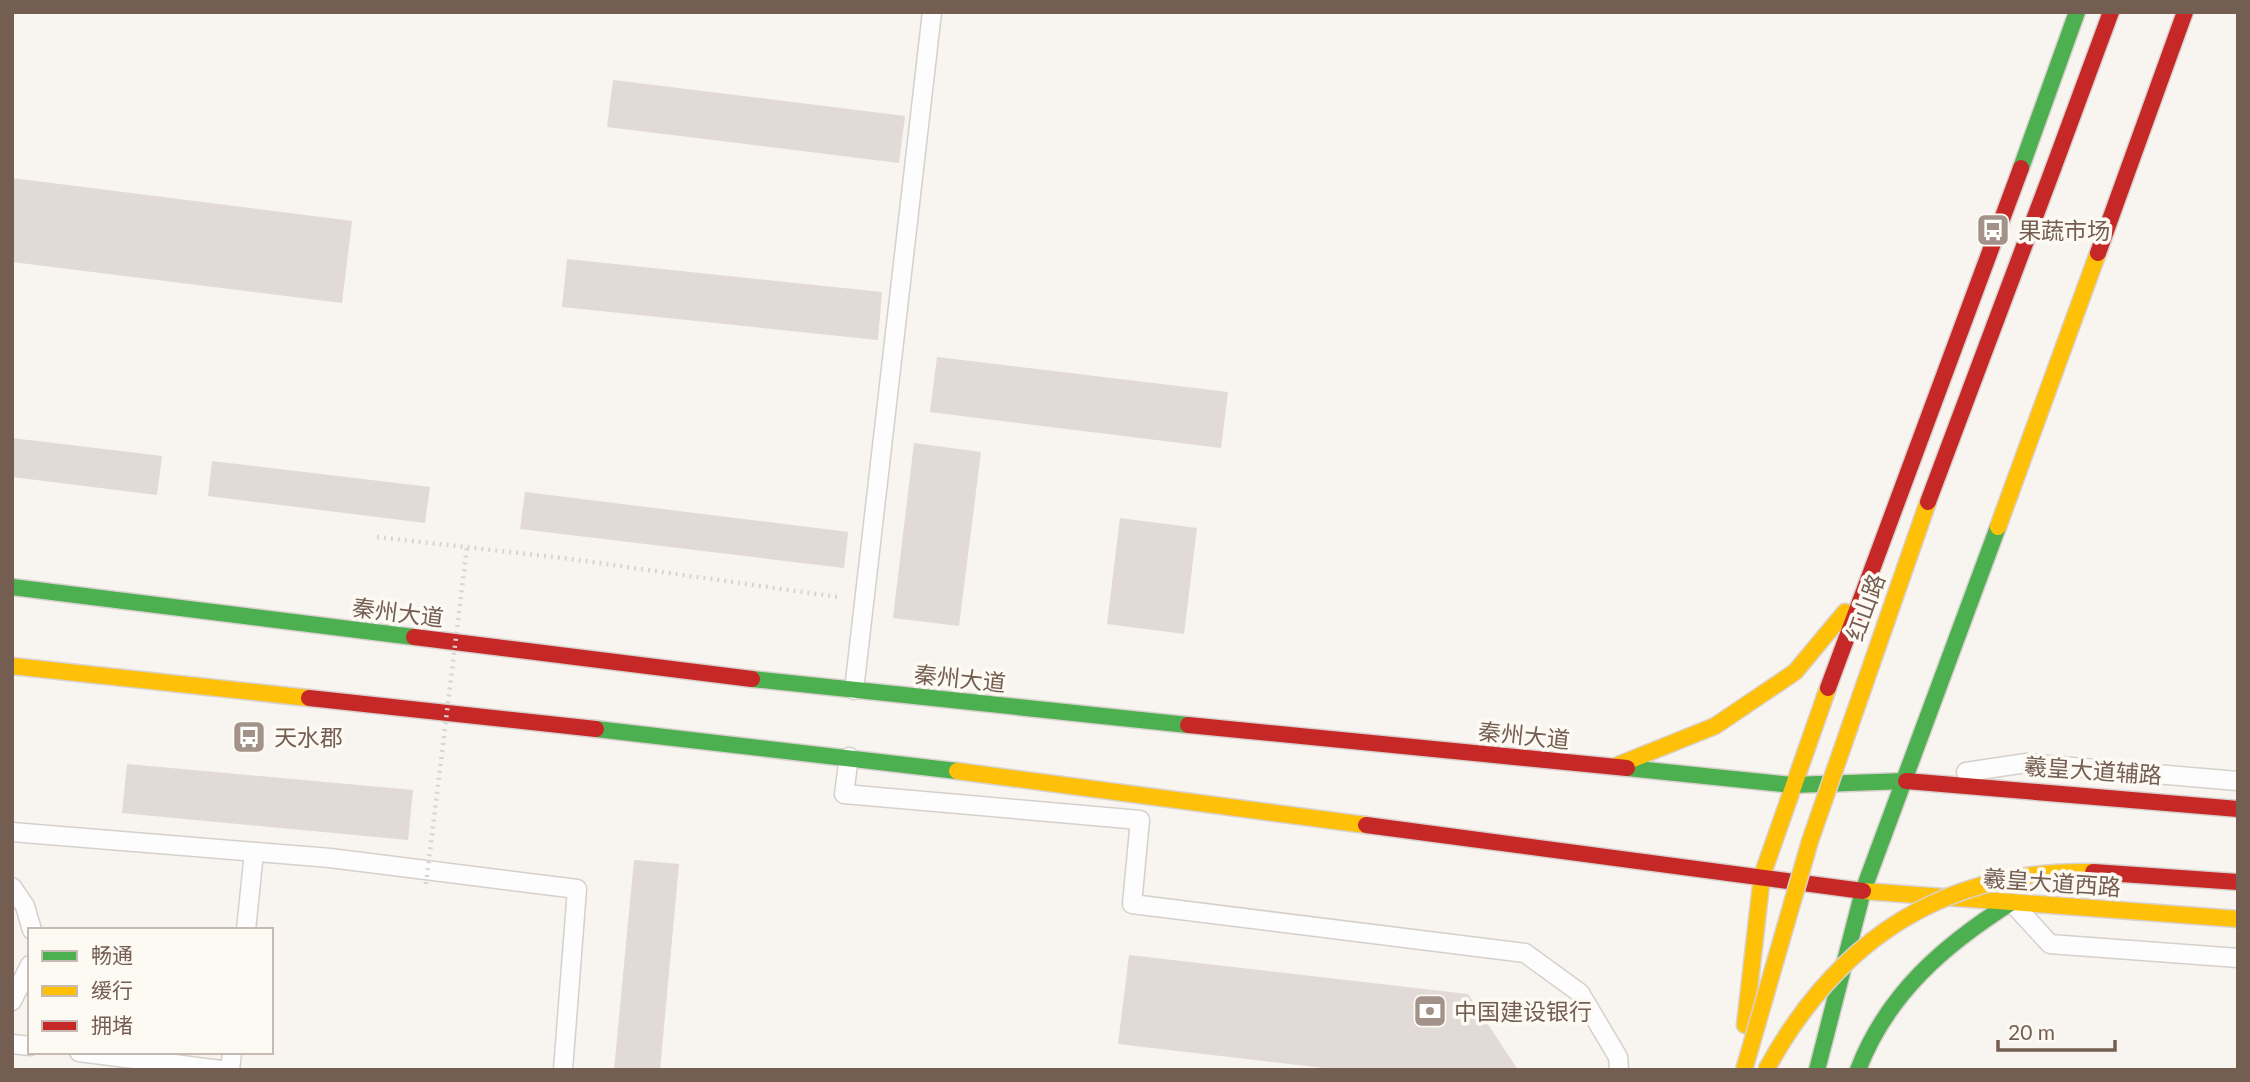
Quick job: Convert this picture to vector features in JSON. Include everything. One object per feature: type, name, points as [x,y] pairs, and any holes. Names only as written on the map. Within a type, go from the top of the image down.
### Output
[{"type":"main road","name":"红山路","points":[[1742,1070],[1762,876],[1863,590],[1973,301],[2077,12]]},
{"type":"main road","name":"红山路","points":[[1742,1070],[1778,938],[1860,684],[2111,12]]},
{"type":"main road","points":[[1817,1070],[1863,891],[1906,781],[2185,12]]},
{"type":"main road","name":"秦州大道","points":[[12,587],[854,690],[1792,785],[1906,781]]},
{"type":"main road","points":[[1613,767],[1715,726],[1795,671],[1863,590]]},
{"type":"main road","points":[[12,666],[849,757],[1863,891]]},
{"type":"main road","points":[[1906,781],[2238,809]]},
{"type":"main road","points":[[1766,1070],[1799,1012],[1826,979],[1866,943],[1930,904],[1970,888],[2012,878],[2055,873],[2238,882]]},
{"type":"main road","name":"羲皇大道西路","points":[[1863,891],[2238,919]]},
{"type":"main road","points":[[1858,1070],[1864,1049],[1888,1011],[1916,977],[1945,948],[2012,902]]},
{"type":"lane","points":[[854,690],[932,12]]},
{"type":"lane","points":[[849,757],[844,793],[1140,820],[1132,904],[1525,953],[1580,993],[1618,1057],[1619,1070]]},
{"type":"lane","name":"羲皇大道辅路","points":[[1906,781],[2026,763],[2238,781]]},
{"type":"lane","points":[[12,832],[330,858],[577,889],[563,1070]]},
{"type":"lane","points":[[246,928],[254,852]]},
{"type":"lane","points":[[12,887],[25,906],[31,928]]},
{"type":"lane","points":[[2012,902],[2050,944],[2238,958]]},
{"type":"lane","points":[[12,1000],[28,969]]},
{"type":"lane","points":[[95,1054],[221,1070]]},
{"type":"path","points":[[377,537],[865,600]]},
{"type":"path","points":[[426,884],[467,547]]},
{"type":"building","points":[[613,80],[905,116],[899,163],[607,127]]},
{"type":"building","points":[[12,178],[352,221],[342,303],[12,262]]},
{"type":"building","points":[[567,259],[882,292],[878,340],[562,307]]},
{"type":"building","points":[[937,357],[1228,392],[1221,448],[930,412]]},
{"type":"building","points":[[12,438],[162,456],[157,495],[12,477]]},
{"type":"building","points":[[914,443],[981,452],[959,626],[893,618]]},
{"type":"building","points":[[212,461],[430,487],[425,523],[208,496]]},
{"type":"building","points":[[525,492],[848,532],[844,568],[520,529]]},
{"type":"building","points":[[1120,518],[1197,528],[1184,634],[1107,624]]},
{"type":"building","points":[[127,764],[413,790],[408,840],[122,813]]},
{"type":"building","points":[[634,860],[679,864],[660,1070],[614,1070]]},
{"type":"building","points":[[1129,955],[1468,994],[1518,1070],[1340,1070],[1118,1044]]},
{"type":"traffic: fast","points":[[2021,168],[2077,12]]},
{"type":"traffic: fast","points":[[1817,1070],[1863,891],[1998,527]]},
{"type":"traffic: fast","points":[[12,587],[414,637]]},
{"type":"traffic: fast","points":[[752,679],[1188,725]]},
{"type":"traffic: fast","points":[[596,729],[957,771]]},
{"type":"traffic: fast","points":[[1627,768],[1792,785],[1906,781]]},
{"type":"traffic: fast","points":[[1858,1070],[1885,1018],[1920,974],[1963,936],[2012,902]]},
{"type":"traffic: slow","points":[[1998,527],[2098,253]]},
{"type":"traffic: slow","points":[[1744,1070],[1810,841],[1928,502]]},
{"type":"traffic: slow","points":[[1618,765],[1715,726],[1795,672],[1845,612]]},
{"type":"traffic: slow","points":[[12,666],[309,698]]},
{"type":"traffic: slow","points":[[1745,1025],[1762,876],[1828,688]]},
{"type":"traffic: slow","points":[[957,771],[1366,825]]},
{"type":"traffic: slow","points":[[1766,1070],[1794,1024],[1826,984],[1861,949],[1900,921],[1942,899],[1989,883],[2039,874],[2093,872]]},
{"type":"traffic: slow","points":[[1863,891],[2238,919]]},
{"type":"traffic: jam","points":[[2053,169],[2111,12]]},
{"type":"traffic: jam","points":[[2098,253],[2185,12]]},
{"type":"traffic: jam","points":[[1828,688],[2021,168]]},
{"type":"traffic: jam","points":[[1928,502],[2053,169]]},
{"type":"traffic: jam","points":[[414,637],[752,679]]},
{"type":"traffic: jam","points":[[309,698],[596,729]]},
{"type":"traffic: jam","points":[[1188,725],[1627,768]]},
{"type":"traffic: jam","points":[[1906,781],[2238,809]]},
{"type":"traffic: jam","points":[[1366,825],[1863,891]]},
{"type":"traffic: jam","points":[[2093,872],[2238,882]]},
{"type":"place","name":"果蔬市场","points":[[1993,230]]},
{"type":"place","name":"天水郡","points":[[249,737]]},
{"type":"place","name":"中国建设银行","points":[[1430,1011]]}]
